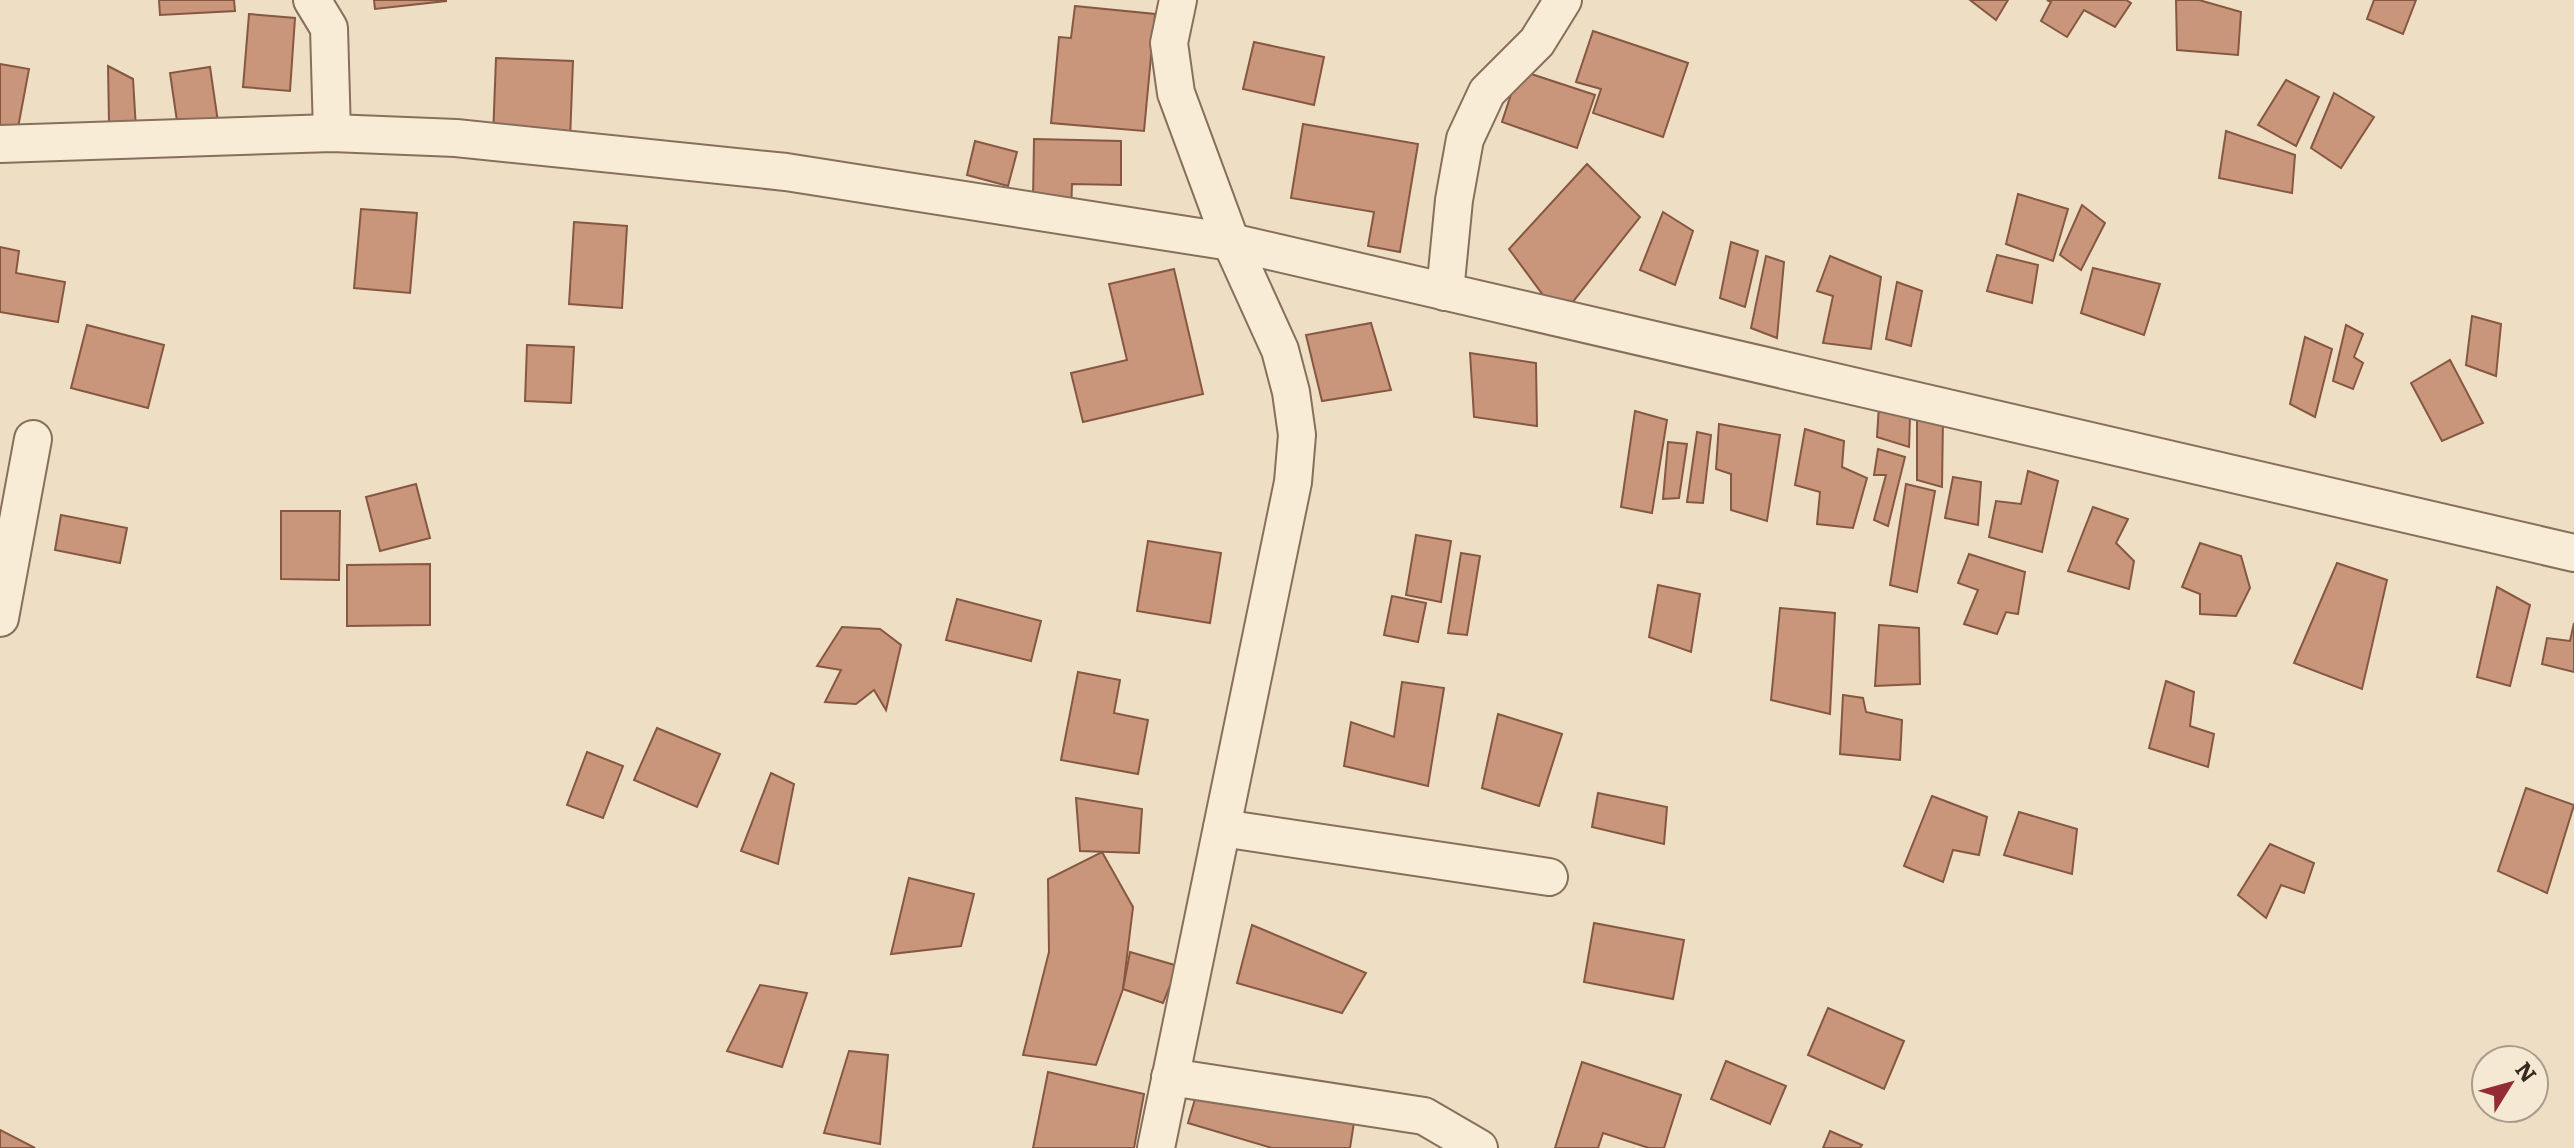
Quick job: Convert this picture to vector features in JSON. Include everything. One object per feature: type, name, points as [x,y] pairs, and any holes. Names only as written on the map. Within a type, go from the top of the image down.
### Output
[{"type":"street","points":[[312,0],[329,28],[332,43],[332,133]]},
{"type":"street","points":[[1156,1148],[1293,482],[1297,435],[1291,392],[1280,350],[1231,242],[1176,93],[1169,43],[1178,0]]},
{"type":"street","points":[[1445,292],[1454,200],[1465,139],[1487,92],[1537,42],[1563,0]]},
{"type":"street","points":[[0,144],[332,133],[456,138],[786,172],[1231,242],[2574,553]]},
{"type":"street","points":[[0,618],[33,439]]},
{"type":"street","points":[[1222,828],[1549,877]]},
{"type":"street","points":[[1170,1077],[1424,1116],[1479,1148]]},
{"type":"building","points":[[159,0],[234,0],[235,11],[160,15]]},
{"type":"building","points":[[374,0],[446,0],[446,1],[375,9]]},
{"type":"building","points":[[1970,0],[2008,0],[1996,20]]},
{"type":"building","points":[[2047,0],[2126,0],[2131,3],[2115,27],[2084,10],[2067,37],[2041,21],[2051,2]]},
{"type":"building","points":[[2176,0],[2199,0],[2241,12],[2238,55],[2177,50]]},
{"type":"building","points":[[2374,0],[2416,0],[2403,34],[2367,19]]},
{"type":"building","points":[[1075,6],[1155,14],[1144,131],[1051,123],[1059,37],[1071,38]]},
{"type":"building","points":[[249,14],[295,18],[290,91],[243,87]]},
{"type":"building","points":[[1593,31],[1688,63],[1663,137],[1593,113],[1601,89],[1576,82]]},
{"type":"building","points":[[1254,42],[1324,57],[1314,105],[1243,89]]},
{"type":"building","points":[[496,58],[573,61],[570,140],[493,137]]},
{"type":"building","points":[[0,64],[29,69],[17,133],[0,130]]},
{"type":"building","points":[[108,66],[133,79],[136,129],[109,122]]},
{"type":"building","points":[[210,67],[218,122],[178,128],[170,73]]},
{"type":"building","points":[[1519,70],[1595,95],[1577,148],[1502,122]]},
{"type":"building","points":[[2286,80],[2319,97],[2296,146],[2258,125]]},
{"type":"building","points":[[2334,93],[2374,117],[2341,168],[2311,148]]},
{"type":"building","points":[[1303,124],[1418,144],[1400,252],[1368,246],[1374,212],[1291,198]]},
{"type":"building","points":[[2226,131],[2295,155],[2292,193],[2219,178]]},
{"type":"building","points":[[1034,139],[1121,141],[1121,185],[1072,184],[1071,213],[1033,200]]},
{"type":"building","points":[[975,141],[1017,152],[1008,186],[967,175]]},
{"type":"building","points":[[1587,164],[1640,217],[1560,318],[1509,249]]},
{"type":"building","points":[[2018,194],[2068,209],[2053,261],[2006,244]]},
{"type":"building","points":[[2082,205],[2105,223],[2081,270],[2060,255]]},
{"type":"building","points":[[361,209],[417,213],[410,293],[354,288]]},
{"type":"building","points":[[1663,212],[1693,231],[1675,285],[1640,270]]},
{"type":"building","points":[[574,222],[627,226],[622,308],[569,304]]},
{"type":"building","points":[[1731,242],[1758,251],[1745,307],[1720,298]]},
{"type":"building","points":[[0,247],[19,251],[16,273],[65,282],[58,322],[0,312]]},
{"type":"building","points":[[1997,255],[2038,265],[2032,303],[1987,291]]},
{"type":"building","points":[[1766,256],[1784,262],[1777,338],[1751,328]]},
{"type":"building","points":[[1830,256],[1881,277],[1871,349],[1823,343],[1833,296],[1817,291]]},
{"type":"building","points":[[2093,268],[2160,284],[2144,335],[2081,313]]},
{"type":"building","points":[[1174,269],[1203,394],[1083,422],[1071,373],[1127,360],[1109,284]]},
{"type":"building","points":[[1897,282],[1922,291],[1911,346],[1886,339]]},
{"type":"building","points":[[2472,316],[2501,324],[2496,376],[2466,365]]},
{"type":"building","points":[[1371,323],[1391,390],[1322,401],[1306,335]]},
{"type":"building","points":[[87,325],[164,345],[148,408],[71,388]]},
{"type":"building","points":[[2346,325],[2363,334],[2354,357],[2363,363],[2353,389],[2333,381]]},
{"type":"building","points":[[2305,337],[2332,349],[2315,417],[2290,404]]},
{"type":"building","points":[[527,345],[574,347],[571,403],[525,401]]},
{"type":"building","points":[[1470,353],[1536,363],[1537,426],[1474,417]]},
{"type":"building","points":[[2450,360],[2483,423],[2442,441],[2411,383]]},
{"type":"building","points":[[1879,405],[1910,417],[1909,447],[1877,437]]},
{"type":"building","points":[[1635,411],[1667,420],[1652,513],[1621,507]]},
{"type":"building","points":[[1943,417],[1942,487],[1917,480],[1917,419]]},
{"type":"building","points":[[1719,424],[1780,435],[1767,521],[1731,510],[1731,474],[1716,469]]},
{"type":"building","points":[[1805,429],[1844,441],[1842,467],[1867,478],[1853,528],[1817,524],[1820,492],[1795,485]]},
{"type":"building","points":[[1697,432],[1711,435],[1703,503],[1687,502]]},
{"type":"building","points":[[1668,442],[1687,444],[1679,498],[1663,499]]},
{"type":"building","points":[[1878,449],[1905,457],[1888,526],[1874,520],[1886,475],[1874,475]]},
{"type":"building","points":[[2028,471],[2058,481],[2042,552],[1989,537],[1996,501],[2021,504]]},
{"type":"building","points":[[1953,477],[1981,482],[1978,525],[1945,518]]},
{"type":"building","points":[[416,484],[430,538],[380,551],[366,497]]},
{"type":"building","points":[[1906,484],[1935,491],[1917,592],[1890,585]]},
{"type":"building","points":[[2093,507],[2128,519],[2116,543],[2134,561],[2129,589],[2068,571]]},
{"type":"building","points":[[281,511],[340,511],[339,580],[281,579]]},
{"type":"building","points":[[61,515],[127,528],[120,563],[55,550]]},
{"type":"building","points":[[1416,535],[1451,541],[1441,602],[1406,595]]},
{"type":"building","points":[[1148,541],[1221,553],[1210,623],[1137,611]]},
{"type":"building","points":[[2200,543],[2241,556],[2250,588],[2236,616],[2200,614],[2200,594],[2182,587]]},
{"type":"building","points":[[1461,553],[1480,556],[1467,635],[1448,633]]},
{"type":"building","points":[[1969,554],[2025,572],[2018,614],[2006,612],[1997,634],[1964,624],[1978,590],[1958,583]]},
{"type":"building","points":[[2337,563],[2387,580],[2362,689],[2294,663]]},
{"type":"building","points":[[430,564],[430,625],[347,626],[347,565]]},
{"type":"building","points":[[1658,585],[1700,594],[1691,652],[1649,637]]},
{"type":"building","points":[[2497,587],[2530,605],[2510,686],[2477,677]]},
{"type":"building","points":[[1392,596],[1426,603],[1418,642],[1384,635]]},
{"type":"building","points":[[957,599],[1041,621],[1031,661],[946,640]]},
{"type":"building","points":[[1780,608],[1835,613],[1830,714],[1771,700]]},
{"type":"building","points":[[2574,623],[2574,672],[2542,664],[2547,638],[2570,641]]},
{"type":"building","points":[[1879,625],[1919,628],[1920,684],[1875,686]]},
{"type":"building","points":[[842,627],[880,629],[901,645],[886,710],[874,690],[856,704],[825,702],[841,670],[817,666]]},
{"type":"building","points":[[1078,672],[1120,680],[1114,713],[1148,720],[1138,774],[1061,760]]},
{"type":"building","points":[[2166,681],[2194,692],[2190,726],[2214,734],[2208,767],[2149,748]]},
{"type":"building","points":[[1402,682],[1444,688],[1428,786],[1344,766],[1351,722],[1394,737]]},
{"type":"building","points":[[1843,695],[1863,698],[1866,712],[1902,720],[1900,760],[1840,754]]},
{"type":"building","points":[[1498,714],[1562,734],[1539,806],[1482,788]]},
{"type":"building","points":[[657,728],[720,754],[697,807],[634,780]]},
{"type":"building","points":[[587,752],[623,766],[603,818],[567,805]]},
{"type":"building","points":[[771,773],[794,784],[778,864],[741,851]]},
{"type":"building","points":[[2526,788],[2574,805],[2547,893],[2498,871]]},
{"type":"building","points":[[1598,793],[1667,807],[1664,844],[1592,827]]},
{"type":"building","points":[[1932,796],[1987,817],[1979,855],[1953,850],[1943,882],[1904,866]]},
{"type":"building","points":[[1076,798],[1142,809],[1139,853],[1080,851]]},
{"type":"building","points":[[2019,812],[2077,829],[2072,874],[2004,855]]},
{"type":"building","points":[[2270,844],[2314,863],[2304,893],[2281,885],[2266,918],[2238,895]]},
{"type":"building","points":[[1102,852],[1133,907],[1123,989],[1096,1065],[1023,1055],[1049,952],[1048,879]]},
{"type":"building","points":[[909,878],[974,894],[961,946],[891,954]]},
{"type":"building","points":[[1594,923],[1684,940],[1673,999],[1584,982]]},
{"type":"building","points":[[1252,925],[1366,973],[1342,1013],[1237,983]]},
{"type":"building","points":[[1130,952],[1178,966],[1163,1003],[1123,989]]},
{"type":"building","points":[[760,985],[807,993],[782,1067],[727,1051]]},
{"type":"building","points":[[1828,1008],[1904,1041],[1884,1089],[1808,1055]]},
{"type":"building","points":[[849,1051],[888,1055],[880,1144],[824,1133]]},
{"type":"building","points":[[1726,1061],[1786,1086],[1770,1124],[1711,1099]]},
{"type":"building","points":[[1582,1062],[1681,1095],[1664,1148],[1649,1148],[1603,1133],[1598,1148],[1555,1148]]},
{"type":"building","points":[[1048,1072],[1144,1094],[1134,1148],[1033,1148]]},
{"type":"building","points":[[1197,1092],[1355,1116],[1350,1148],[1272,1148],[1188,1123]]},
{"type":"building","points":[[0,1130],[35,1148],[0,1148]]},
{"type":"building","points":[[1830,1131],[1862,1145],[1860,1148],[1823,1148]]}]
